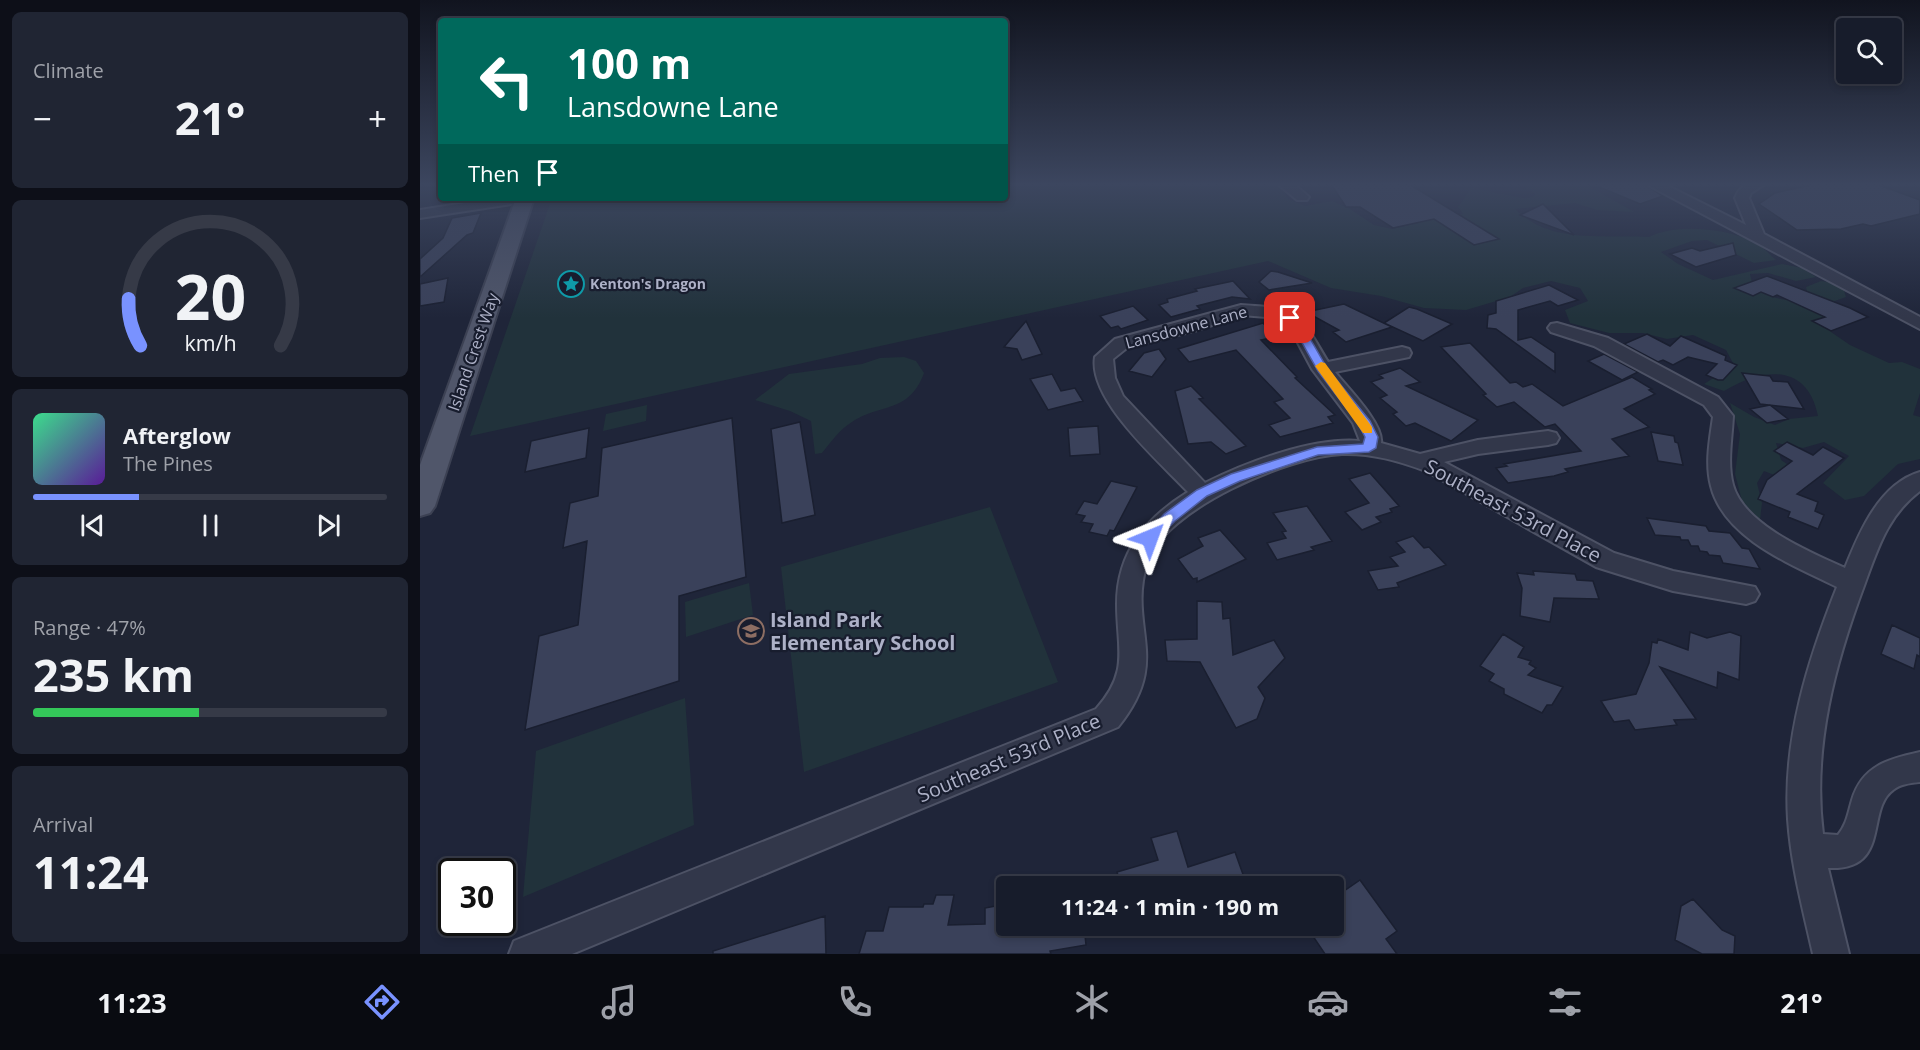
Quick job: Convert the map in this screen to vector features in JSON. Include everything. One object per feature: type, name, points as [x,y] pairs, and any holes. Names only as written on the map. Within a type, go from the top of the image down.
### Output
[{"type":"main road","name":"Island Crest Way","points":[[420,506],[515,229]]},
{"type":"street","points":[[1744,229],[1920,324]]},
{"type":"street","points":[[1754,229],[1757,235]]},
{"type":"street","name":"Lansdowne Lane","points":[[1202,493],[1114,399],[1101,369],[1104,357],[1122,343],[1188,327],[1241,310],[1258,309],[1281,313],[1296,323],[1322,369],[1363,421],[1371,437],[1369,448]]},
{"type":"street","points":[[1557,328],[1601,342],[1711,401],[1723,416],[1720,475],[1725,494],[1740,514],[1789,551],[1852,583]]},
{"type":"street","points":[[1322,369],[1402,353]]},
{"type":"street","points":[[1420,461],[1478,447],[1548,438]]},
{"type":"street","name":"Southeast 53rd Place","points":[[527,954],[1107,718],[1129,692],[1134,665],[1131,598],[1136,561],[1150,538],[1170,518],[1202,493],[1248,472],[1317,451],[1369,448],[1420,461],[1434,466],[1605,560],[1673,581],[1746,594]]},
{"type":"street","points":[[1831,954],[1808,850],[1804,775],[1816,692],[1834,625],[1869,535],[1886,509],[1920,480]]},
{"type":"street","points":[[1808,850],[1846,852],[1861,835],[1866,800],[1877,782],[1897,770],[1920,767]]},
{"type":"shaded area","points":[[541,229],[1547,229],[1578,235],[1649,237],[1673,230],[1701,229],[1743,237],[1763,248],[1776,260],[1754,263],[1707,240],[1692,241],[1661,252],[1678,264],[1713,280],[1782,264],[1802,268],[1816,277],[1796,281],[1768,273],[1750,274],[1753,287],[1779,299],[1792,300],[1808,296],[1806,287],[1821,281],[1842,284],[1846,297],[1815,308],[1834,325],[1831,332],[1850,345],[1889,363],[1902,362],[1920,369],[1920,393],[1913,415],[1920,417],[1920,459],[1898,464],[1864,496],[1845,500],[1823,483],[1849,456],[1824,442],[1803,448],[1776,443],[1781,460],[1808,478],[1807,488],[1764,471],[1757,483],[1762,503],[1760,520],[1742,501],[1735,474],[1740,434],[1730,403],[1754,417],[1775,425],[1789,419],[1818,416],[1812,398],[1804,386],[1793,378],[1768,375],[1738,383],[1724,391],[1704,384],[1734,365],[1726,350],[1693,335],[1667,339],[1643,333],[1609,333],[1570,323],[1565,310],[1588,301],[1580,288],[1551,281],[1523,288],[1510,297],[1466,310],[1424,308],[1381,296],[1331,288],[1268,261],[470,436]]},
{"type":"shaded area","points":[[904,357],[916,361],[924,373],[918,386],[902,402],[852,422],[822,453],[815,454],[811,421],[790,411],[755,400],[789,374],[862,364],[880,358]]},
{"type":"shaded area","points":[[647,405],[646,421],[603,431],[606,414]]},
{"type":"shaded area","points":[[990,507],[1058,682],[804,772],[781,567]]},
{"type":"shaded area","points":[[749,583],[753,615],[686,637],[685,602]]},
{"type":"shaded area","points":[[685,698],[694,825],[523,897],[536,751]]},
{"type":"building","points":[[447,229],[475,229],[473,233],[467,235],[420,277],[420,259],[443,238]]},
{"type":"building","points":[[1449,229],[1482,229],[1499,239],[1474,245]]},
{"type":"building","points":[[1557,229],[1568,229],[1574,235]]},
{"type":"building","points":[[1795,229],[1843,229],[1841,229]]},
{"type":"building","points":[[1733,243],[1736,255],[1696,267],[1670,254],[1692,248],[1700,251]]},
{"type":"building","points":[[1271,271],[1312,283],[1269,290],[1259,282]]},
{"type":"building","points":[[1767,276],[1868,317],[1831,331],[1812,321],[1825,317],[1777,295],[1773,297],[1761,292],[1753,296],[1734,288]]},
{"type":"building","points":[[448,278],[444,302],[420,306],[420,284]]},
{"type":"building","points":[[1233,281],[1250,299],[1232,297],[1197,306],[1200,309],[1171,317],[1159,305],[1168,302],[1167,299],[1197,291],[1195,289]]},
{"type":"building","points":[[1549,285],[1578,300],[1558,306],[1550,301],[1518,310],[1518,340],[1531,337],[1555,353],[1555,372],[1496,329],[1487,328],[1488,315],[1496,313],[1496,301]]},
{"type":"building","points":[[1344,304],[1392,327],[1346,342],[1333,332],[1339,330],[1306,312]]},
{"type":"building","points":[[1133,306],[1148,320],[1121,329],[1118,326],[1111,328],[1100,316]]},
{"type":"building","points":[[1409,307],[1452,324],[1423,341],[1384,323]]},
{"type":"building","points":[[1026,321],[1042,354],[1022,360],[1017,349],[1004,347]]},
{"type":"building","points":[[1263,323],[1276,337],[1261,340],[1297,377],[1295,378],[1335,415],[1328,417],[1333,423],[1280,437],[1269,425],[1290,418],[1274,402],[1283,399],[1236,350],[1189,362],[1178,349]]},
{"type":"building","points":[[1647,334],[1670,346],[1681,336],[1726,356],[1725,360],[1737,365],[1723,380],[1718,380],[1706,375],[1717,364],[1688,357],[1673,365],[1663,360],[1658,362],[1624,344]]},
{"type":"building","points":[[1470,343],[1510,383],[1516,382],[1523,387],[1532,384],[1563,406],[1632,377],[1652,389],[1649,390],[1655,394],[1624,409],[1649,427],[1612,439],[1629,456],[1565,469],[1568,472],[1554,476],[1508,483],[1496,468],[1507,466],[1504,464],[1581,451],[1555,424],[1545,427],[1514,402],[1497,407],[1483,395],[1486,394],[1441,347]]},
{"type":"building","points":[[1159,349],[1166,359],[1152,377],[1129,371],[1144,353]]},
{"type":"building","points":[[1604,354],[1638,372],[1622,380],[1588,361]]},
{"type":"building","points":[[1400,368],[1420,382],[1406,386],[1478,420],[1451,441],[1415,423],[1406,426],[1393,414],[1397,412],[1380,398],[1387,395],[1371,382],[1383,378],[1379,375]]},
{"type":"building","points":[[1742,373],[1770,376],[1773,381],[1788,382],[1804,409],[1760,404]]},
{"type":"building","points":[[1052,374],[1061,391],[1075,388],[1083,401],[1048,410],[1030,379]]},
{"type":"building","points":[[1191,386],[1203,398],[1199,399],[1246,446],[1226,454],[1211,442],[1188,444],[1175,391]]},
{"type":"building","points":[[1770,405],[1788,419],[1767,423],[1750,409]]},
{"type":"building","name":"Island Park Elementary School","points":[[732,418],[746,577],[679,596],[679,681],[525,730],[539,636],[578,625],[587,541],[563,548],[570,503],[598,496],[602,448]]},
{"type":"building","points":[[800,422],[815,515],[782,523],[771,429]]},
{"type":"building","points":[[1098,426],[1100,454],[1070,456],[1068,428]]},
{"type":"building","points":[[589,428],[586,458],[525,472],[531,441]]},
{"type":"building","points":[[1651,432],[1674,436],[1683,465],[1658,461]]},
{"type":"building","points":[[1787,442],[1813,455],[1823,447],[1844,458],[1797,494],[1818,502],[1815,511],[1824,515],[1818,529],[1788,517],[1790,512],[1758,499],[1767,480],[1792,461],[1774,451]]},
{"type":"building","points":[[1370,473],[1399,506],[1390,509],[1392,512],[1376,517],[1381,522],[1362,530],[1345,512],[1369,503],[1349,479]]},
{"type":"building","points":[[1111,481],[1137,487],[1114,531],[1110,530],[1107,536],[1089,532],[1093,524],[1081,522],[1085,516],[1076,514],[1084,501],[1097,504]]},
{"type":"building","points":[[1307,506],[1332,541],[1311,547],[1314,550],[1277,560],[1267,543],[1286,538],[1282,532],[1286,531],[1273,513]]},
{"type":"building","points":[[1647,518],[1706,526],[1709,531],[1730,533],[1742,548],[1749,549],[1760,569],[1723,563],[1720,556],[1700,551],[1698,546],[1691,546],[1688,540],[1681,540],[1680,537],[1655,535]]},
{"type":"building","points":[[1220,530],[1246,559],[1197,582],[1197,578],[1193,579],[1178,559],[1203,546],[1198,538]]},
{"type":"building","points":[[1413,536],[1424,548],[1429,547],[1446,565],[1397,583],[1399,587],[1378,590],[1368,571],[1398,566],[1390,557],[1405,552],[1396,542]]},
{"type":"building","points":[[1533,571],[1575,574],[1577,580],[1593,581],[1599,599],[1554,598],[1550,622],[1520,616],[1522,588],[1517,573],[1534,575]]},
{"type":"building","points":[[1197,601],[1222,602],[1223,619],[1230,618],[1233,655],[1274,640],[1285,658],[1258,687],[1265,698],[1257,719],[1236,728],[1200,662],[1167,661],[1165,640],[1197,639]]},
{"type":"building","points":[[1892,625],[1920,638],[1920,657],[1917,655],[1914,669],[1881,654]]},
{"type":"building","points":[[1690,632],[1707,638],[1730,632],[1741,636],[1739,680],[1718,672],[1717,688],[1660,667],[1696,719],[1674,720],[1677,725],[1635,730],[1629,720],[1614,722],[1601,701],[1636,694],[1649,663],[1652,642],[1657,643],[1658,639],[1688,650]]},
{"type":"building","points":[[1503,634],[1524,647],[1518,657],[1531,661],[1529,664],[1536,668],[1528,675],[1563,687],[1552,705],[1547,705],[1542,713],[1504,694],[1504,689],[1489,681],[1494,674],[1480,666]]},
{"type":"building","points":[[1177,831],[1188,867],[1235,852],[1244,876],[1118,876],[1117,872],[1158,860],[1151,838]]},
{"type":"building","points":[[1360,880],[1397,931],[1386,939],[1397,954],[1325,954],[1313,936],[1344,936],[1344,891]]},
{"type":"building","points":[[936,895],[954,895],[948,925],[985,924],[985,908],[996,906],[996,936],[1085,936],[1086,945],[1050,951],[1051,954],[859,954],[866,931],[883,931],[889,907],[923,907],[924,904],[933,904]]},
{"type":"building","points":[[1693,899],[1722,930],[1735,936],[1734,954],[1702,954],[1675,940],[1681,906]]},
{"type":"building","points":[[825,916],[826,954],[713,954],[713,951]]},
{"type":"slow traffic","points":[[1321,366],[1368,430]]},
{"type":"place","name":"Kenton's Dragon","points":[[571,284]]},
{"type":"place","name":"Island Park Elementary School","points":[[751,631]]},
{"type":"route","points":[[1150,538],[1170,518],[1202,493],[1223,482],[1317,451],[1340,447],[1369,448],[1371,437],[1363,421],[1322,369],[1308,341],[1290,318]]}]
